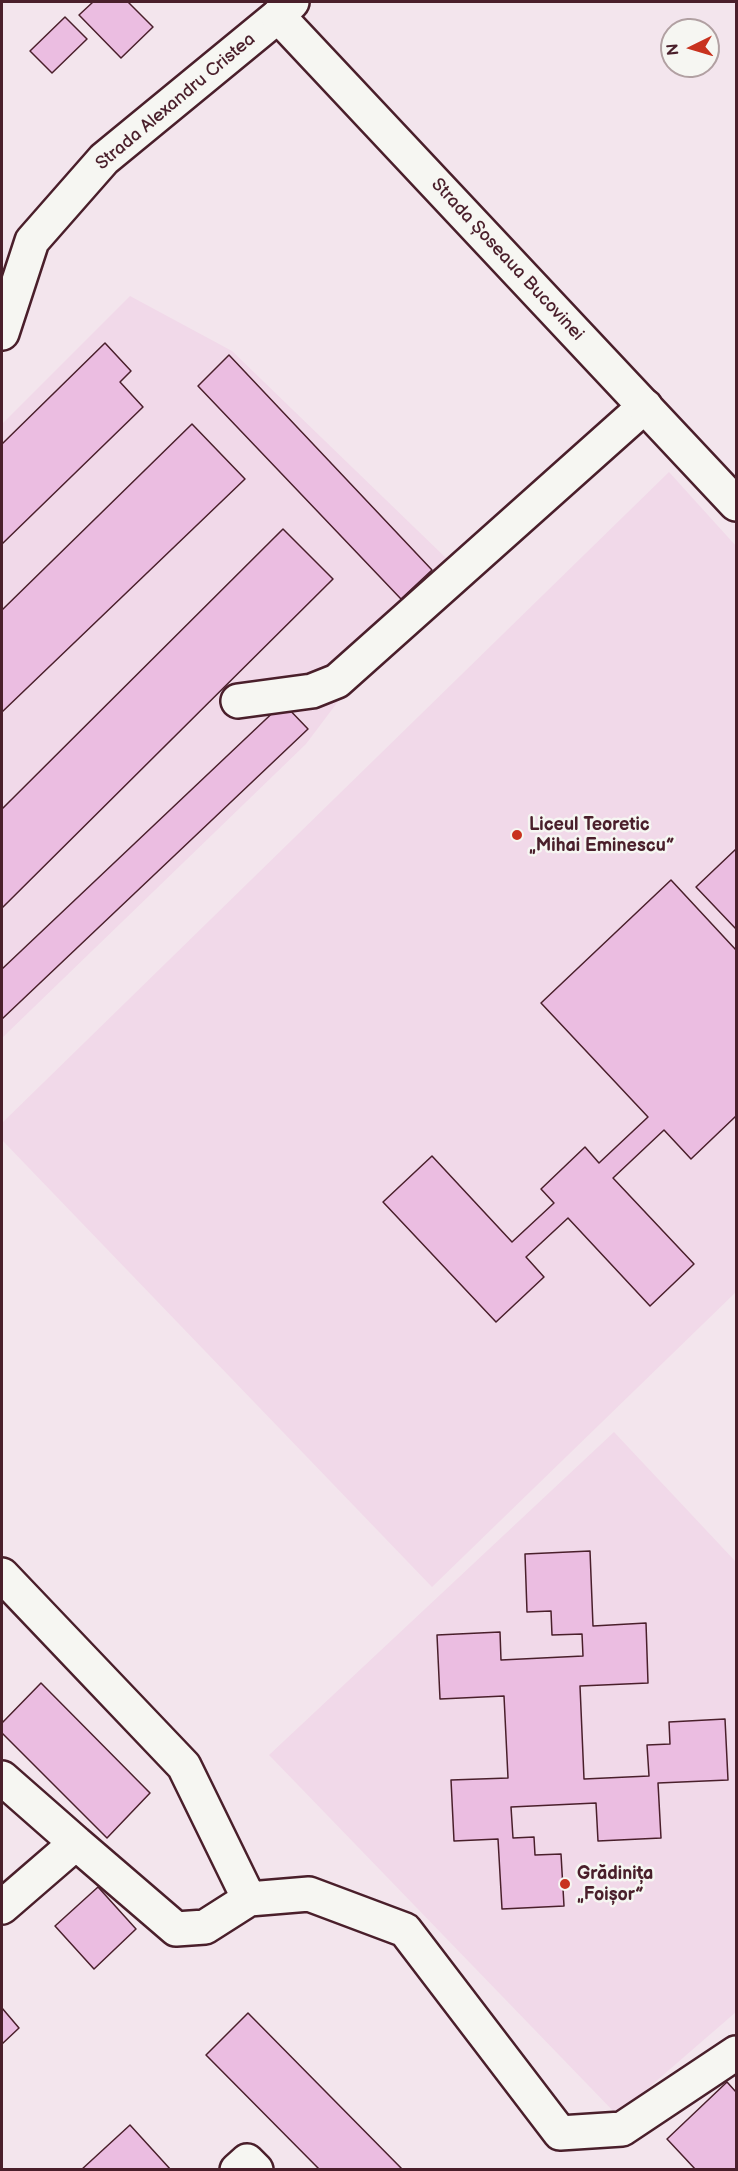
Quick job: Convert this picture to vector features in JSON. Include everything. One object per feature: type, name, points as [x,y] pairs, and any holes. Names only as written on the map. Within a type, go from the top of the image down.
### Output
[{"type":"main road","name":"Strada Alexandru Cristea","points":[[2,333],[32,241],[104,159],[285,9]]},
{"type":"main road","name":"Strada Șoseaua Bucovinei","points":[[285,9],[736,504]]},
{"type":"main road","points":[[238,701],[312,691],[337,681],[645,406]]},
{"type":"main road","points":[[2,1575],[184,1766],[249,1899]]},
{"type":"main road","points":[[2,1778],[176,1929],[206,1927],[249,1899],[309,1894],[405,1930],[560,2133],[622,2129],[736,2053]]},
{"type":"main road","points":[[2,1907],[76,1844]]},
{"type":"main road","points":[[237,2169],[247,2161],[256,2169]]},
{"type":"shaded area","points":[[130,296],[232,351],[446,558],[306,744],[2,1038],[2,424]]},
{"type":"shaded area","name":"Liceul Teoretic „Mihai Eminescu”","points":[[669,472],[736,546],[736,1292],[432,1587],[2,1140],[2,1123]]},
{"type":"shaded area","name":"Grădinița „Foișor”","points":[[614,1432],[736,1562],[736,2012],[617,2115],[269,1755]]},
{"type":"building","points":[[93,2],[128,2],[153,27],[121,58],[79,15]]},
{"type":"building","points":[[65,17],[87,39],[52,73],[30,51]]},
{"type":"building","points":[[105,343],[131,371],[120,382],[143,407],[2,544],[2,444]]},
{"type":"building","points":[[229,355],[432,570],[401,599],[198,386]]},
{"type":"building","points":[[192,424],[245,479],[2,712],[2,610]]},
{"type":"building","points":[[283,529],[333,579],[2,908],[2,809]]},
{"type":"building","points":[[283,703],[308,729],[2,1019],[2,969]]},
{"type":"building","points":[[736,849],[736,929],[696,887]]},
{"type":"building","points":[[671,880],[736,950],[736,1116],[691,1159],[664,1130],[613,1178],[694,1264],[650,1306],[568,1218],[526,1257],[544,1277],[496,1322],[383,1202],[432,1156],[512,1242],[554,1203],[541,1189],[585,1147],[599,1163],[648,1117],[541,1003]]},
{"type":"building","points":[[590,1551],[593,1626],[646,1623],[648,1683],[580,1686],[584,1779],[649,1776],[647,1745],[670,1744],[669,1722],[725,1719],[728,1780],[658,1783],[661,1838],[598,1841],[596,1803],[511,1807],[513,1838],[534,1837],[535,1855],[561,1854],[564,1906],[502,1909],[498,1839],[454,1841],[451,1780],[508,1778],[504,1696],[440,1699],[437,1635],[500,1632],[501,1660],[583,1656],[582,1634],[552,1635],[551,1611],[527,1612],[525,1554]]},
{"type":"building","points":[[41,1683],[150,1793],[107,1838],[2,1733],[2,1723]]},
{"type":"building","points":[[98,1887],[136,1929],[94,1969],[55,1926]]},
{"type":"building","points":[[2,2008],[19,2028],[2,2044]]},
{"type":"building","points":[[248,2013],[403,2170],[320,2170],[206,2055]]},
{"type":"building","points":[[727,2082],[736,2092],[736,2170],[696,2170],[667,2139]]},
{"type":"building","points":[[130,2125],[171,2170],[81,2170]]},
{"type":"place","name":"Liceul Teoretic „Mihai Eminescu”","points":[[517,835]]},
{"type":"place","name":"Grădinița „Foișor”","points":[[565,1884]]}]
